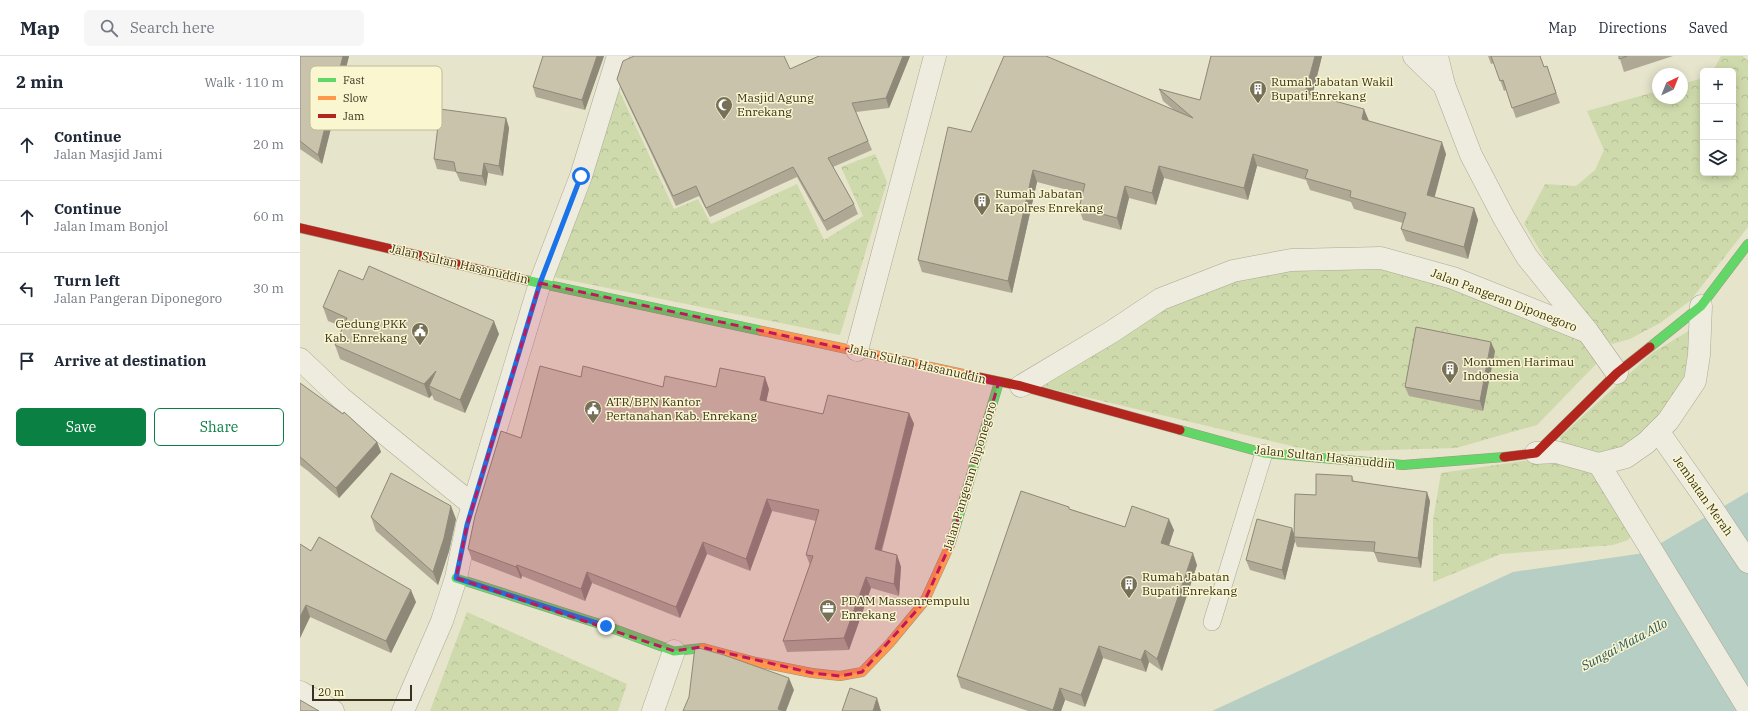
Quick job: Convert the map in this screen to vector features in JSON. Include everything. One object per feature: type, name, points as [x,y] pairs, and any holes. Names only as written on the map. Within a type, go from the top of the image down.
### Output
[{"type":"main road","name":"Jalan Sultan Hasanuddin","points":[[300,228],[540,283],[1022,386],[1264,453],[1403,465],[1482,460],[1536,453]]},
{"type":"main road","points":[[1536,453],[1616,373],[1701,306],[1748,244]]},
{"type":"main road","name":"Jalan Pangeran Diponegoro","points":[[456,578],[606,626],[674,650],[701,647],[756,662],[833,676],[862,672],[890,643],[924,602],[950,545],[1000,382]]},
{"type":"street","points":[[403,711],[442,621],[456,578],[467,525],[474,506],[493,436],[540,283],[581,176],[618,56]]},
{"type":"street","points":[[857,350],[935,56]]},
{"type":"street","points":[[1414,56],[1444,85]]},
{"type":"street","points":[[1437,56],[1444,85],[1471,155],[1504,218],[1527,257],[1588,332],[1616,373]]},
{"type":"street","name":"Jalan Pangeran Diponegoro","points":[[1022,386],[1114,331],[1161,299],[1233,271],[1291,260],[1381,258],[1453,278],[1588,332]]},
{"type":"street","points":[[1701,306],[1699,355],[1695,381],[1668,421],[1646,443],[1626,457],[1599,464],[1748,708]]},
{"type":"street","points":[[300,359],[341,398],[474,506]]},
{"type":"street","name":"Jembatan Merah","points":[[1658,431],[1748,562]]},
{"type":"street","name":"Jalan Sultan Hasanuddin","points":[[1536,453],[1556,452],[1599,464]]},
{"type":"street","points":[[653,711],[674,650]]},
{"type":"street","points":[[300,692],[333,711]]},
{"type":"lane","points":[[1212,622],[1264,453]]},
{"type":"highlighted area","points":[[540,283],[999,382],[950,545],[924,602],[862,672],[840,676],[812,673],[701,647],[674,651],[456,578],[467,525]]},
{"type":"green space","points":[[1721,56],[1743,56],[1748,61],[1748,227],[1690,301],[1660,323],[1630,339],[1612,344],[1598,331],[1574,303],[1524,224],[1545,184],[1576,186],[1595,170],[1604,150],[1587,111],[1652,93],[1652,104],[1688,104],[1688,82],[1700,79],[1700,176],[1736,176],[1736,68],[1715,68]]},
{"type":"green space","points":[[618,88],[674,209],[698,199],[711,224],[797,184],[824,240],[863,216],[841,167],[875,154],[887,182],[840,335],[548,276]]},
{"type":"green space","points":[[1291,264],[1385,265],[1587,337],[1600,360],[1537,425],[1456,448],[1317,452],[1039,386],[1167,306],[1219,283]]},
{"type":"green space","points":[[1692,329],[1693,362],[1666,410],[1627,451],[1591,456],[1562,445],[1560,437],[1652,353]]},
{"type":"green space","points":[[1544,458],[1597,469],[1635,531],[1628,540],[1613,545],[1501,554],[1433,582],[1433,520],[1441,473]]},
{"type":"green space","points":[[467,612],[627,684],[618,711],[430,711]]},
{"type":"water","name":"Sungai Mata Allo","points":[[1748,492],[1748,711],[1212,711],[1513,572],[1644,553]]},
{"type":"building","points":[[300,56],[343,56],[340,66],[310,66],[310,130],[324,130],[318,155],[300,141]]},
{"type":"building","points":[[543,56],[597,56],[582,100],[533,87]]},
{"type":"building","name":"Masjid Agung Enrekang","points":[[634,56],[784,56],[790,69],[819,56],[903,56],[886,98],[852,103],[868,141],[828,158],[854,204],[824,221],[793,167],[706,208],[696,186],[673,196],[617,79],[623,61]]},
{"type":"building","points":[[1004,56],[1046,56],[1193,118],[1159,89],[1200,100],[1211,56],[1315,56],[1305,93],[1364,109],[1362,119],[1442,142],[1427,195],[1474,208],[1464,247],[1401,229],[1406,213],[1350,197],[1351,191],[1305,178],[1308,170],[1253,154],[1244,188],[1159,166],[1152,193],[1125,186],[1117,218],[1079,208],[1085,184],[1033,170],[1008,281],[918,260],[948,127],[971,132]]},
{"type":"building","points":[[1491,56],[1540,56],[1544,67],[1547,66],[1556,93],[1512,108],[1503,80],[1500,81]]},
{"type":"building","points":[[1619,56],[1627,56],[1619,59]]},
{"type":"building","points":[[442,109],[506,118],[499,166],[484,163],[482,176],[456,172],[454,162],[434,159],[437,130],[442,130]]},
{"type":"building","name":"Gedung PKK Kab. Enrekang","points":[[369,266],[494,321],[460,400],[429,386],[436,371],[424,384],[335,345],[347,318],[323,307],[339,270],[363,280]]},
{"type":"building","name":"Monumen Harimau Indonesia","points":[[1416,327],[1491,342],[1480,401],[1405,387]]},
{"type":"building","points":[[540,366],[581,377],[583,366],[663,387],[665,376],[716,387],[720,368],[765,377],[760,400],[823,414],[828,395],[909,413],[875,549],[897,555],[894,584],[866,577],[844,638],[783,641],[813,556],[806,555],[819,510],[767,499],[746,559],[703,542],[676,607],[587,572],[581,589],[517,565],[516,567],[468,549],[475,516],[501,431],[521,438]]},
{"type":"building","points":[[300,383],[343,414],[344,412],[377,442],[336,488],[300,457]]},
{"type":"building","points":[[391,473],[451,506],[444,538],[433,572],[371,517]]},
{"type":"building","points":[[1316,474],[1352,476],[1352,481],[1427,492],[1418,558],[1374,552],[1375,542],[1294,537],[1295,494],[1316,495]]},
{"type":"building","points":[[1021,491],[1069,507],[1069,509],[1125,527],[1132,506],[1169,519],[1161,543],[1193,553],[1157,659],[1145,650],[1141,660],[1099,646],[1081,695],[1060,688],[1053,710],[957,676]]},
{"type":"building","points":[[1257,519],[1292,528],[1282,570],[1246,560]]},
{"type":"building","points":[[319,537],[411,590],[386,641],[306,605],[300,617],[300,544],[311,551]]},
{"type":"building","points":[[695,647],[724,655],[789,678],[778,709],[784,711],[683,711],[689,697]]},
{"type":"building","points":[[850,688],[877,698],[873,711],[842,711]]},
{"type":"building","points":[[300,700],[319,711],[300,711]]},
{"type":"traffic: fast","points":[[1650,347],[1701,306],[1748,244]]},
{"type":"traffic: fast","points":[[525,280],[762,331]]},
{"type":"traffic: fast","points":[[955,529],[999,382]]},
{"type":"traffic: fast","points":[[1180,430],[1264,453],[1403,465],[1504,457]]},
{"type":"traffic: fast","points":[[456,578],[606,626],[674,651],[703,648]]},
{"type":"traffic: slow","points":[[762,331],[968,375]]},
{"type":"traffic: slow","points":[[703,648],[756,662],[812,673],[840,676],[862,672],[890,643],[924,602],[950,545],[955,529]]},
{"type":"traffic: jam","points":[[300,228],[525,280]]},
{"type":"traffic: jam","points":[[1504,457],[1536,453],[1617,373],[1650,347]]},
{"type":"traffic: jam","points":[[968,375],[1021,386],[1180,430]]},
{"type":"place","name":"Rumah Jabatan Wakil Bupati Enrekang","points":[[1258,104]]},
{"type":"place","name":"Masjid Agung Enrekang","points":[[724,120]]},
{"type":"place","name":"Rumah Jabatan Kapolres Enrekang","points":[[982,216]]},
{"type":"place","name":"Gedung PKK Kab. Enrekang","points":[[420,346]]},
{"type":"place","name":"Monumen Harimau Indonesia","points":[[1450,384]]},
{"type":"place","name":"ATR/BPN Kantor Pertanahan Kab. Enrekang","points":[[593,424]]},
{"type":"place","name":"Rumah Jabatan Bupati Enrekang","points":[[1129,599]]},
{"type":"place","name":"PDAM Massenrempulu Enrekang","points":[[828,623]]},
{"type":"route","points":[[581,176],[540,283],[493,436],[474,506],[467,525],[456,578],[606,626]]}]
